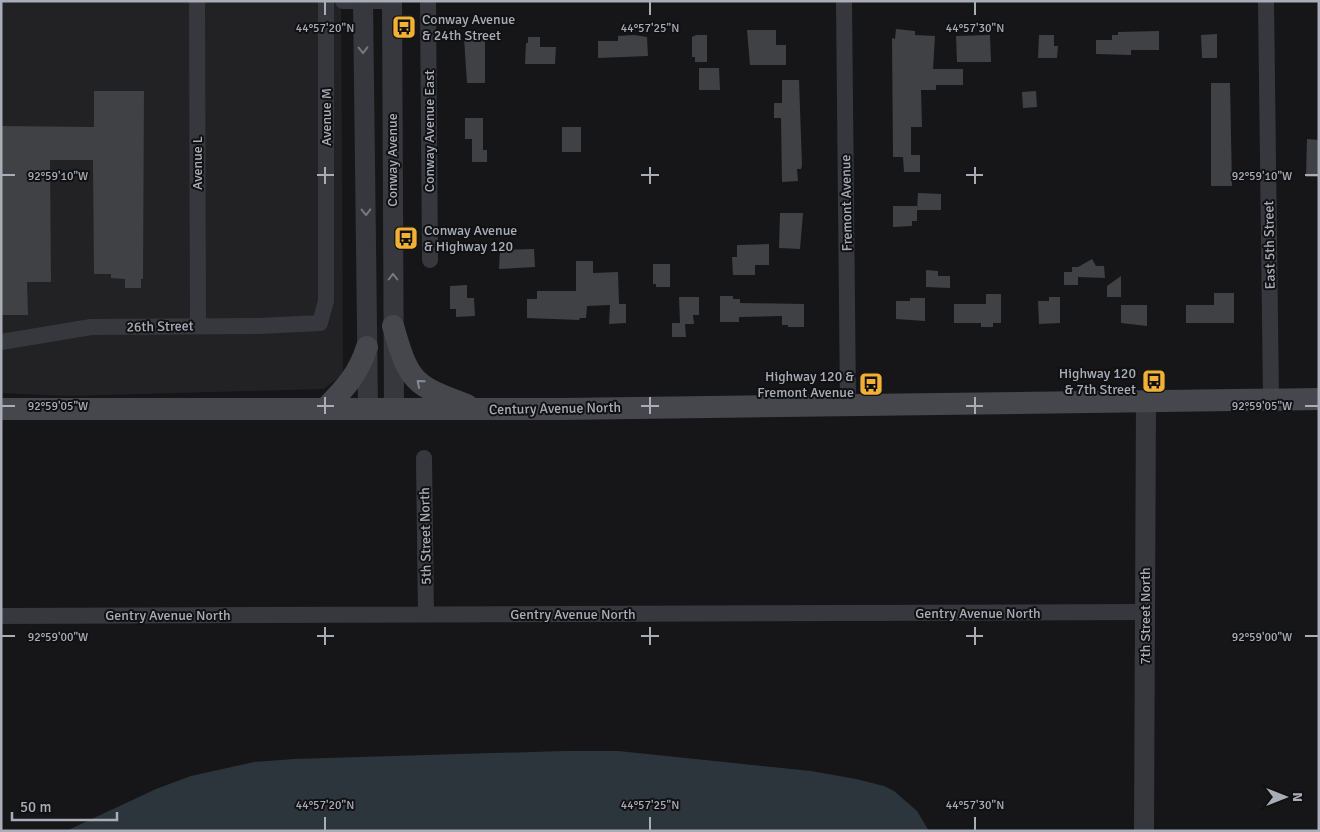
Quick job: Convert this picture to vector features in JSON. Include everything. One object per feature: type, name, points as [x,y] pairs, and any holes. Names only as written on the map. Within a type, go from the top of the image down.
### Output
[{"type":"main road","points":[[393,326],[405,363],[418,382],[428,390],[480,409]]},
{"type":"main road","points":[[325,409],[350,383],[360,368],[367,347]]},
{"type":"main road","name":"Century Avenue North","points":[[1,409],[480,409],[1319,399]]},
{"type":"street","name":"Avenue L","points":[[197,1],[198,326]]},
{"type":"street","name":"Avenue M","points":[[320,323],[326,301],[326,1]]},
{"type":"street","points":[[343,1],[392,1]]},
{"type":"street","name":"Conway Avenue","points":[[362,1],[368,409]]},
{"type":"street","name":"Conway Avenue","points":[[392,1],[394,409]]},
{"type":"street","name":"Conway Avenue East","points":[[428,1],[430,260]]},
{"type":"street","name":"Fremont Avenue","points":[[844,1],[848,404]]},
{"type":"street","name":"East 5th Street","points":[[1266,1],[1271,400]]},
{"type":"street","name":"26th Street","points":[[1,342],[91,327],[258,326],[320,323]]},
{"type":"street","name":"7th Street North","points":[[1144,831],[1146,401]]},
{"type":"street","name":"5th Street North","points":[[424,458],[426,614]]},
{"type":"street","name":"Gentry Avenue North","points":[[1,616],[1146,612]]},
{"type":"shaded area","points":[[1,1],[341,1],[343,374],[324,389],[69,396],[1,393]]},
{"type":"shaded area","points":[[618,751],[811,771],[856,779],[884,786],[894,791],[917,811],[929,831],[66,831],[156,789],[191,776],[254,762],[294,759]]},
{"type":"building","points":[[896,29],[915,31],[915,35],[935,36],[933,69],[963,69],[963,85],[936,85],[936,90],[921,90],[922,127],[911,127],[911,155],[920,155],[920,172],[904,172],[903,157],[893,157],[892,38],[895,39]]},
{"type":"building","points":[[747,30],[776,30],[776,45],[786,45],[786,65],[750,65]]},
{"type":"building","points":[[1159,31],[1159,50],[1131,50],[1131,55],[1096,54],[1096,40],[1112,40],[1112,35],[1118,35],[1118,32]]},
{"type":"building","points":[[1217,34],[1217,58],[1202,58],[1201,35]]},
{"type":"building","points":[[634,35],[647,37],[648,56],[598,58],[598,41],[618,41],[618,36]]},
{"type":"building","points":[[707,35],[707,62],[695,62],[695,57],[692,57],[692,37]]},
{"type":"building","points":[[990,35],[991,62],[957,62],[956,36]]},
{"type":"building","points":[[1039,35],[1054,35],[1054,46],[1058,46],[1057,58],[1038,58]]},
{"type":"building","points":[[485,37],[485,83],[467,83],[464,38]]},
{"type":"building","points":[[528,37],[540,37],[540,47],[556,47],[555,64],[525,64]]},
{"type":"building","points":[[699,68],[719,68],[720,90],[699,90]]},
{"type":"building","points":[[782,80],[799,80],[802,165],[801,169],[797,169],[798,181],[782,182],[781,118],[774,118],[774,103],[782,103]]},
{"type":"building","points":[[1211,83],[1230,83],[1232,186],[1211,186]]},
{"type":"building","points":[[94,91],[144,91],[143,279],[141,279],[141,288],[125,288],[125,279],[111,278],[111,274],[94,274],[93,160],[50,160],[51,282],[27,282],[28,315],[1,315],[1,126],[94,127]]},
{"type":"building","points":[[1036,91],[1037,107],[1023,108],[1022,92]]},
{"type":"building","points":[[465,118],[483,118],[483,150],[487,150],[487,162],[472,162],[472,139],[465,139]]},
{"type":"building","points":[[562,127],[581,127],[581,152],[562,152]]},
{"type":"building","points":[[1307,139],[1319,140],[1319,177],[1306,177]]},
{"type":"building","points":[[918,193],[941,194],[941,210],[917,210]]},
{"type":"building","points":[[893,206],[917,206],[917,221],[912,221],[912,226],[893,227]]},
{"type":"building","points":[[780,213],[803,213],[800,249],[779,248]]},
{"type":"building","points":[[769,244],[769,265],[755,265],[755,275],[733,275],[732,257],[737,257],[737,245]]},
{"type":"building","points":[[534,249],[535,267],[499,269],[500,250]]},
{"type":"building","points":[[1092,259],[1096,266],[1104,266],[1105,278],[1078,277],[1078,285],[1064,285],[1064,272],[1072,272],[1072,267],[1078,267]]},
{"type":"building","points":[[576,261],[593,261],[593,273],[618,272],[619,304],[626,304],[626,323],[609,324],[610,305],[587,306],[586,318],[580,318],[579,320],[527,318],[527,299],[537,299],[537,291],[576,291]]},
{"type":"building","points":[[653,264],[670,264],[670,287],[656,287],[656,284],[653,284]]},
{"type":"building","points":[[926,270],[938,271],[938,276],[950,276],[950,288],[926,287]]},
{"type":"building","points":[[1121,276],[1121,297],[1107,297],[1107,286]]},
{"type":"building","points":[[467,285],[467,298],[474,298],[475,316],[456,317],[456,309],[450,309],[450,286]]},
{"type":"building","points":[[1214,293],[1234,293],[1234,323],[1186,323],[1186,305],[1214,305]]},
{"type":"building","points":[[986,294],[1001,294],[1001,323],[993,323],[993,327],[981,327],[981,323],[954,323],[954,304],[986,304]]},
{"type":"building","points":[[720,296],[733,296],[733,299],[740,299],[740,303],[804,304],[804,327],[782,325],[782,316],[739,317],[739,322],[720,322]]},
{"type":"building","points":[[679,297],[699,297],[699,315],[693,315],[694,324],[685,324],[686,337],[672,337],[672,323],[680,323]]},
{"type":"building","points":[[1049,297],[1060,297],[1060,323],[1039,324],[1038,301],[1049,301]]},
{"type":"building","points":[[910,298],[925,298],[925,321],[896,319],[896,301],[910,301]]},
{"type":"building","points":[[1121,305],[1147,305],[1147,326],[1121,323]]},
{"type":"place","name":"Conway Avenue & 24th Street","points":[[404,27]]},
{"type":"place","name":"Conway Avenue & Highway 120","points":[[406,238]]},
{"type":"place","name":"Highway 120 & 7th Street","points":[[1154,381]]},
{"type":"place","name":"Highway 120 & Fremont Avenue","points":[[871,384]]}]
